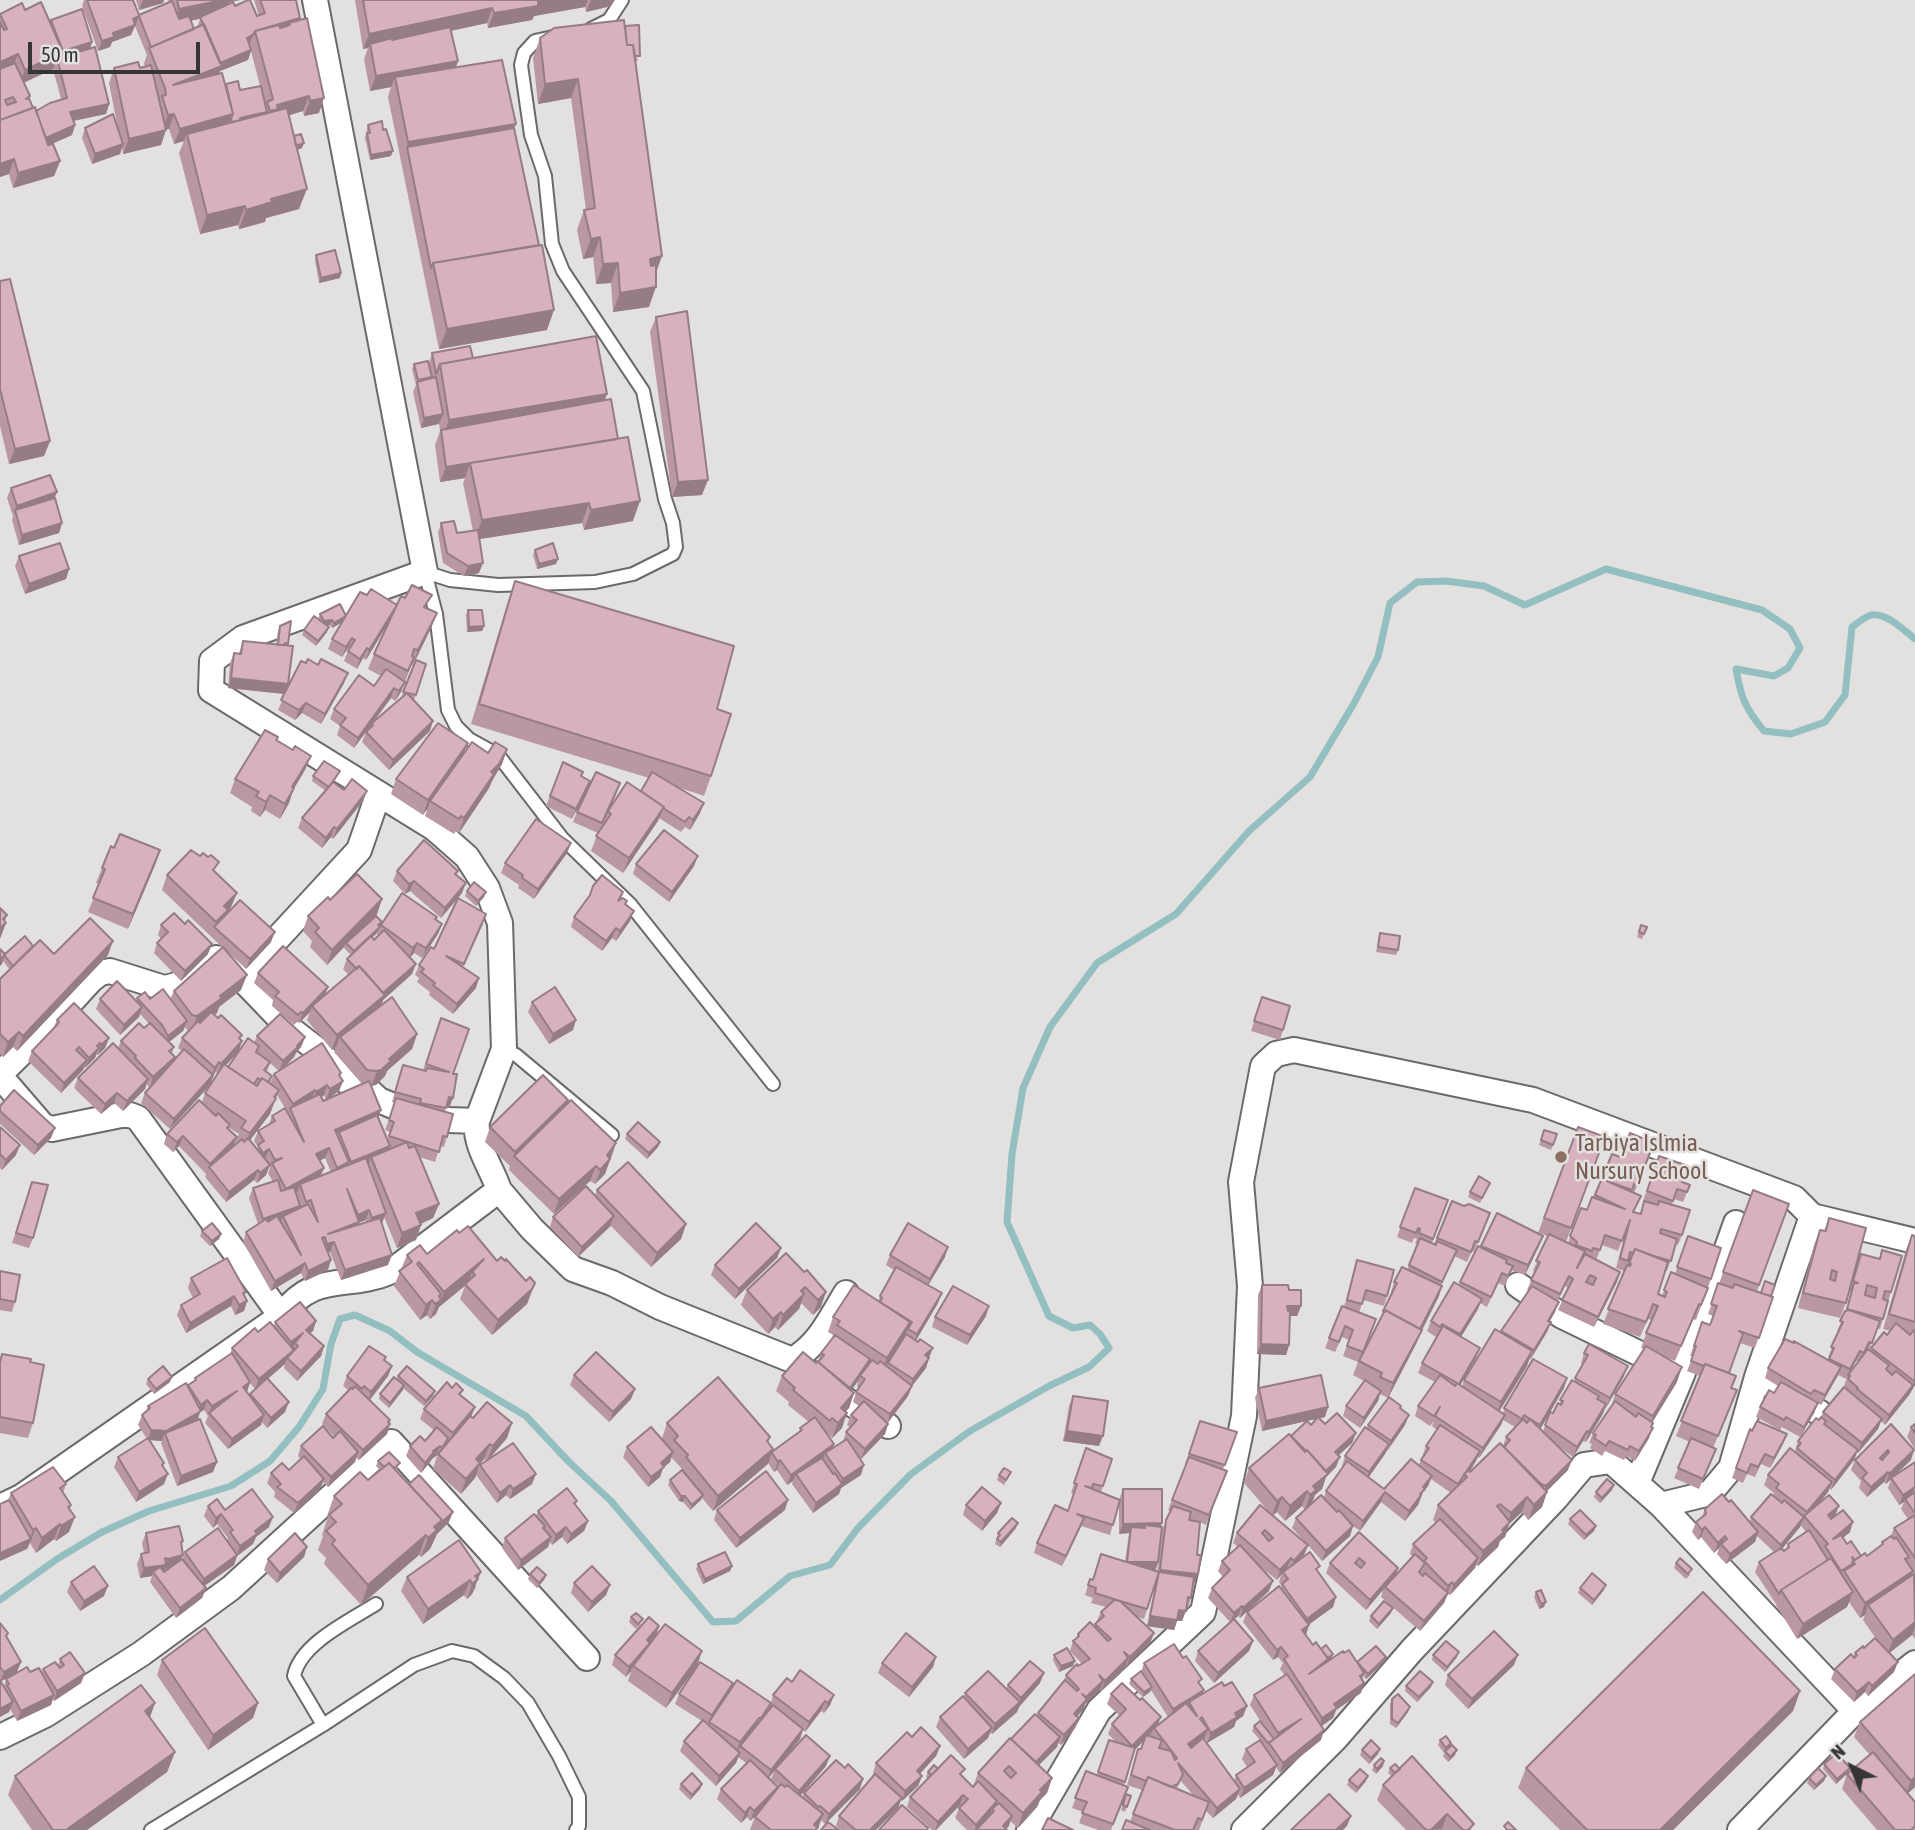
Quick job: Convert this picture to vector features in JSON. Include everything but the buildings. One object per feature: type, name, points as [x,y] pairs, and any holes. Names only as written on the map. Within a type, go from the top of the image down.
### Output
[{"type":"street","points":[[315,0],[425,572],[243,638],[212,662],[211,690],[434,828],[467,857],[487,888],[500,923],[504,1049],[477,1121],[476,1131],[499,1190],[532,1229],[573,1269],[792,1360],[847,1401],[888,1426]]},
{"type":"street","points":[[241,978],[359,850],[378,794]]},
{"type":"street","points":[[281,1316],[138,1118],[121,1115],[52,1129],[43,1126],[0,1075],[91,980],[110,971],[164,988],[171,987],[179,985],[216,958],[222,959],[289,1028],[320,1052],[349,1083],[368,1089],[379,1100],[405,1111],[449,1121],[477,1121]]},
{"type":"street","points":[[1029,1830],[1098,1710],[1203,1612],[1244,1416],[1250,1286],[1241,1182],[1263,1066],[1276,1054],[1294,1050],[1533,1100],[1794,1198],[1812,1216],[1915,1241]]},
{"type":"street","points":[[0,1507],[21,1497],[281,1316],[293,1300],[312,1289],[381,1276],[392,1271],[499,1190]]},
{"type":"street","points":[[1661,1504],[1710,1493],[1731,1468],[1757,1377],[1812,1216]]},
{"type":"street","points":[[1637,1483],[1682,1375],[1736,1223]]},
{"type":"street","points":[[1518,1286],[1562,1316],[1682,1375]]},
{"type":"street","points":[[792,1360],[817,1341],[846,1293]]},
{"type":"street","points":[[1757,1377],[1820,1413]]},
{"type":"street","points":[[0,1737],[45,1715],[141,1654],[230,1588],[391,1442],[587,1658]]},
{"type":"street","points":[[1244,1830],[1336,1738],[1412,1650],[1584,1465],[1611,1461],[1661,1504],[1855,1711]]},
{"type":"street","points":[[1740,1830],[1855,1711],[1915,1663]]},
{"type":"lane","points":[[425,572],[450,580],[498,585],[595,582],[633,574],[674,554],[676,547],[673,523],[643,391],[563,271],[552,244],[545,176],[531,135],[521,65],[524,53],[535,41],[596,29],[609,20],[622,0]]},
{"type":"lane","points":[[425,572],[436,614],[448,710],[456,726],[469,739],[498,755],[562,838],[630,905],[773,1084]]},
{"type":"lane","points":[[504,1049],[516,1055],[612,1135]]},
{"type":"lane","points":[[323,1725],[294,1676],[296,1664],[307,1650],[376,1604]]},
{"type":"lane","points":[[151,1830],[323,1725],[414,1665],[452,1651],[474,1656],[505,1678],[528,1703],[579,1797],[579,1826],[576,1830]]},
{"type":"waterway","points":[[0,1600],[57,1559],[102,1532],[149,1511],[231,1486],[270,1461],[299,1427],[323,1389],[331,1344],[340,1319],[355,1315],[390,1331],[417,1352],[526,1416],[569,1462],[611,1501],[713,1622],[736,1621],[790,1576],[830,1565],[858,1528],[911,1474],[970,1431],[1049,1386],[1089,1367],[1109,1348],[1090,1325],[1073,1328],[1049,1316],[1007,1222],[1012,1154],[1023,1088],[1050,1027],[1097,963],[1176,914],[1249,831],[1310,777],[1378,657],[1390,603],[1417,582],[1446,581],[1484,586],[1525,605],[1606,569],[1762,610],[1790,629],[1800,648],[1788,668],[1774,676],[1736,669],[1740,688],[1748,709],[1764,731],[1791,734],[1825,722],[1845,695],[1852,627],[1871,615],[1883,616],[1895,622],[1915,639]]},
{"type":"place","name":"Tarbiya Islmia Nursury School","points":[[1561,1157]]}]
